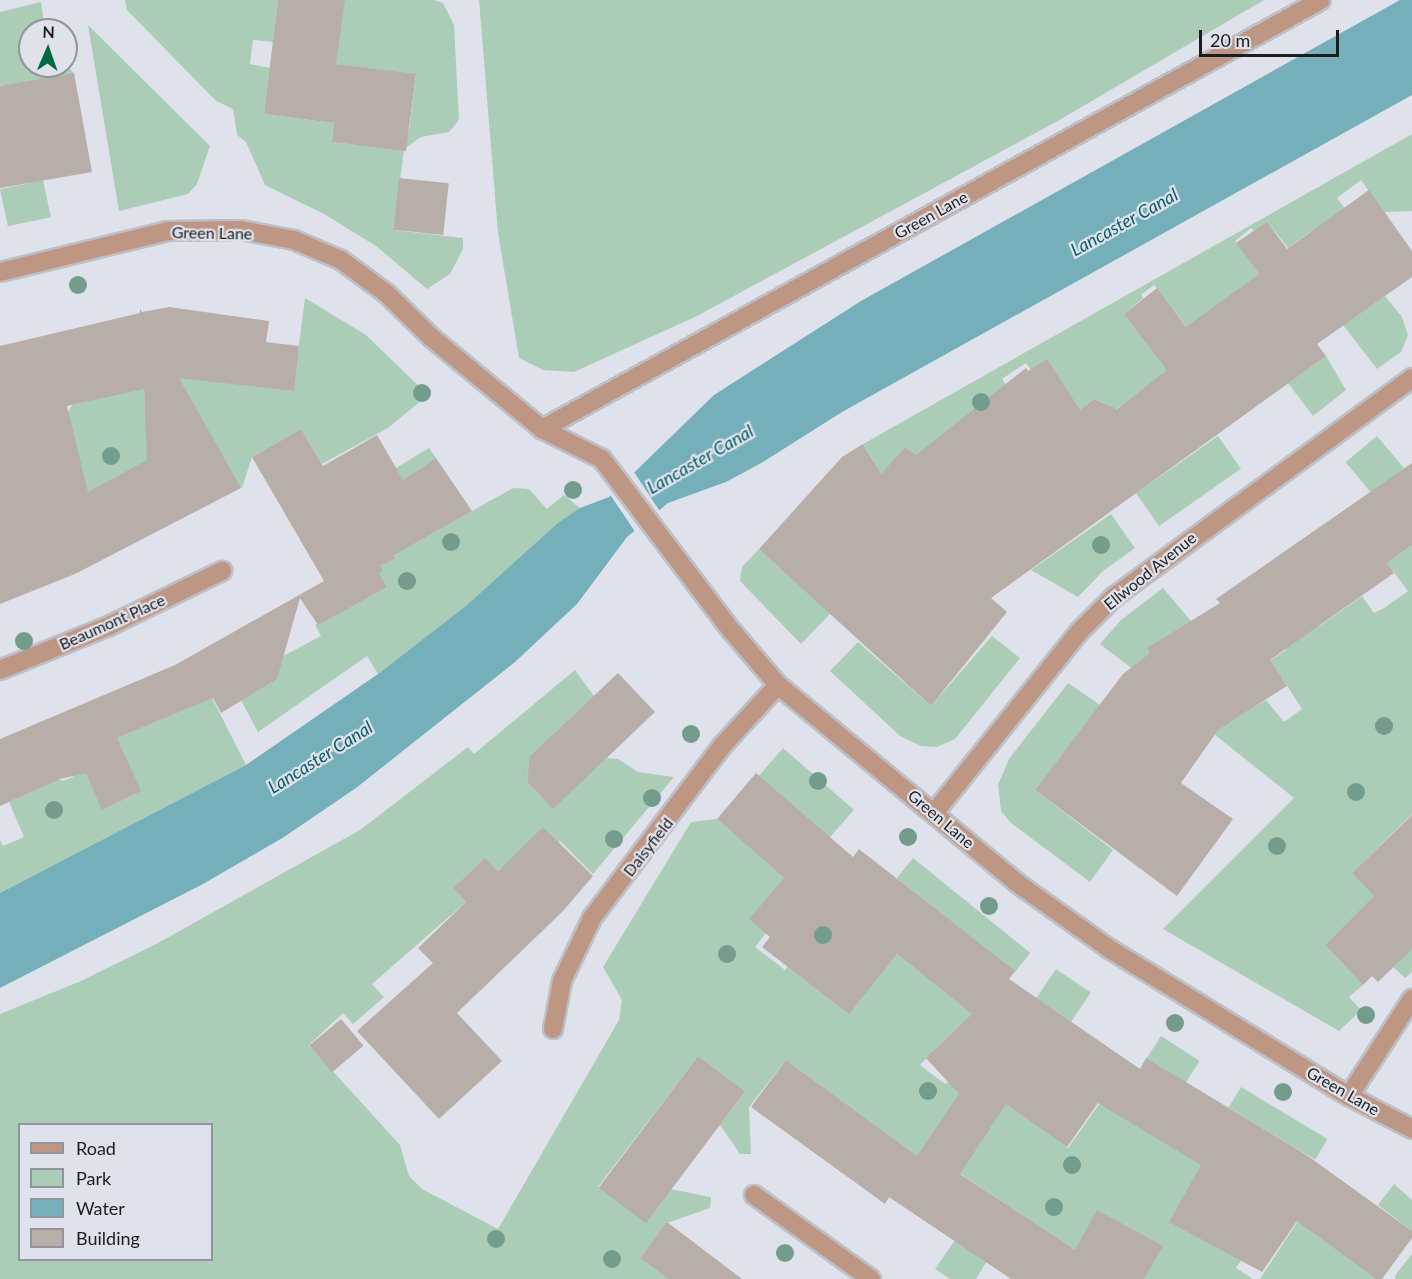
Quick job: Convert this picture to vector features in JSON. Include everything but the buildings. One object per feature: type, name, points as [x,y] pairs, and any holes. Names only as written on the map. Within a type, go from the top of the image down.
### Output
[{"type":"street","name":"Green Lane","points":[[542,429],[1321,0]]},
{"type":"street","name":"Green Lane","points":[[0,272],[168,231],[241,230],[294,240],[341,260],[386,293],[432,338],[542,429],[603,459],[674,555],[778,685],[1017,883],[1108,948],[1349,1096],[1412,1129]]},
{"type":"street","name":"Ellwood Avenue","points":[[934,813],[1080,631],[1114,597],[1412,378]]},
{"type":"street","name":"Beaumont Place","points":[[0,670],[109,626],[222,571]]},
{"type":"street","name":"Daisyfield","points":[[553,1029],[562,981],[592,918],[723,746],[778,685]]},
{"type":"street","points":[[1349,1096],[1412,999]]},
{"type":"street","points":[[754,1195],[871,1279]]},
{"type":"green space","points":[[125,0],[278,0],[273,42],[253,40],[250,64],[270,68],[264,114],[334,123],[332,142],[357,145],[359,126],[409,132],[416,75],[320,62],[345,0],[434,0],[443,3],[454,25],[459,120],[449,132],[421,137],[404,149],[394,230],[463,238],[463,249],[450,274],[427,289],[376,246],[324,214],[265,185],[246,142],[237,135],[233,109],[216,101],[127,10]]},
{"type":"green space","points":[[479,0],[1264,0],[1056,122],[697,316],[574,372],[543,370],[519,358],[498,233]]},
{"type":"green space","points":[[41,2],[43,18],[18,18],[18,78],[53,78],[48,79],[7,105],[4,85],[0,86],[0,12]]},
{"type":"green space","points":[[88,25],[210,146],[197,184],[188,194],[119,211]]},
{"type":"green space","points":[[1412,134],[1412,211],[1384,212],[1361,180],[1337,198],[1361,230],[1311,231],[1288,248],[1267,222],[1254,231],[1251,228],[1235,241],[1259,274],[1187,335],[1185,325],[1154,285],[1141,295],[1143,298],[1124,314],[1171,369],[1112,412],[1106,404],[1094,399],[1086,405],[1086,418],[1044,387],[1026,363],[1002,379],[1027,416],[946,480],[905,447],[889,466],[929,501],[841,479],[873,460],[863,444]]},
{"type":"green space","points":[[43,180],[51,217],[8,226],[0,189]]},
{"type":"green space","points":[[1385,296],[1402,317],[1408,335],[1401,352],[1377,369],[1343,325]]},
{"type":"green space","points":[[305,298],[366,335],[428,395],[388,428],[322,464],[301,429],[252,457],[242,488],[82,507],[68,412],[72,405],[102,398],[99,384],[143,374],[145,408],[176,367],[293,391]]},
{"type":"green space","points":[[1326,356],[1346,390],[1313,416],[1288,383]]},
{"type":"green space","points":[[1218,436],[1241,469],[1159,526],[1136,493]]},
{"type":"green space","points":[[1377,436],[1404,468],[1373,495],[1346,462]]},
{"type":"green space","points":[[429,448],[436,458],[393,487],[434,532],[513,488],[529,489],[547,509],[564,495],[580,508],[467,605],[378,674],[367,656],[258,732],[237,693],[274,661],[321,636],[315,625],[387,587],[379,573],[383,570],[380,566],[396,557],[351,495]]},
{"type":"green space","points":[[1111,514],[1135,548],[1103,571],[1078,597],[1031,570]]},
{"type":"green space","points":[[1412,545],[1412,814],[1352,873],[1375,896],[1325,945],[1363,985],[1349,997],[1361,1010],[1339,1031],[1163,929],[1294,798],[1200,723],[1083,728],[1035,790],[1113,850],[1090,882],[1011,823],[1001,811],[998,785],[1009,759],[1068,683],[1100,705],[1134,670],[1100,644],[1121,620],[1163,588],[1191,621],[1148,648],[1225,725],[1266,700],[1284,722],[1302,709],[1282,678],[1263,665],[1286,650],[1279,639],[1321,625],[1362,596],[1374,613],[1384,608],[1408,591],[1387,563]]},
{"type":"green space","points":[[759,549],[831,613],[801,644],[740,581],[742,567]]},
{"type":"green space","points":[[992,636],[1020,658],[955,739],[937,747],[921,746],[900,736],[830,671],[858,642],[931,706]]},
{"type":"green space","points":[[575,670],[594,696],[530,756],[537,763],[528,771],[527,782],[541,797],[553,798],[606,758],[618,759],[638,772],[674,777],[593,874],[560,841],[549,851],[517,854],[498,871],[485,858],[453,888],[466,902],[372,984],[384,997],[353,1024],[343,1013],[309,1045],[400,1145],[409,1176],[422,1189],[498,1229],[619,1020],[622,1000],[603,967],[691,822],[717,819],[790,883],[766,933],[755,947],[785,970],[819,926],[860,925],[978,1018],[957,1028],[920,1065],[945,1084],[997,1053],[1052,1136],[1068,1148],[1100,1103],[1276,1209],[1236,1268],[1253,1279],[1108,1279],[1035,1224],[955,1170],[918,1157],[786,1060],[749,1107],[751,1154],[740,1154],[720,1125],[745,1092],[698,1056],[598,1187],[670,1189],[711,1197],[710,1208],[667,1223],[640,1258],[668,1279],[0,1279],[0,1014],[81,981],[158,943],[360,830],[468,747],[474,754]]},
{"type":"green space","points":[[212,698],[246,765],[0,893],[0,840],[3,846],[24,837],[9,802],[46,785],[53,775],[62,781],[73,777],[72,757]]},
{"type":"green space","points":[[783,748],[854,810],[830,838],[759,776]]},
{"type":"green space","points":[[913,858],[1030,953],[1014,973],[897,878]]},
{"type":"green space","points":[[1412,937],[1412,972],[1405,978],[1393,967]]},
{"type":"green space","points":[[1056,969],[1091,992],[1071,1022],[1036,998]]},
{"type":"green space","points":[[1161,1036],[1200,1061],[1185,1084],[1146,1059]]},
{"type":"green space","points":[[1241,1087],[1328,1139],[1315,1160],[1229,1108]]},
{"type":"green space","points":[[1394,1184],[1412,1200],[1412,1231],[1378,1205]]},
{"type":"green space","points":[[1298,1221],[1302,1224],[1376,1279],[1260,1279]]},
{"type":"green space","points":[[955,1240],[987,1261],[976,1279],[950,1279],[935,1269]]},
{"type":"green space","points":[[1412,1254],[1412,1279],[1395,1279],[1396,1274]]},
{"type":"water","name":"Lancaster Canal","points":[[1400,0],[1412,0],[1412,95],[842,412],[763,462],[726,482],[668,503],[627,537],[577,604],[515,662],[356,788],[284,837],[203,884],[0,988],[0,893],[246,765],[378,674],[467,605],[558,523],[580,508],[609,497],[714,395],[861,301]]},
{"type":"pier","points":[[632,469],[661,513],[636,533],[609,493]]}]
